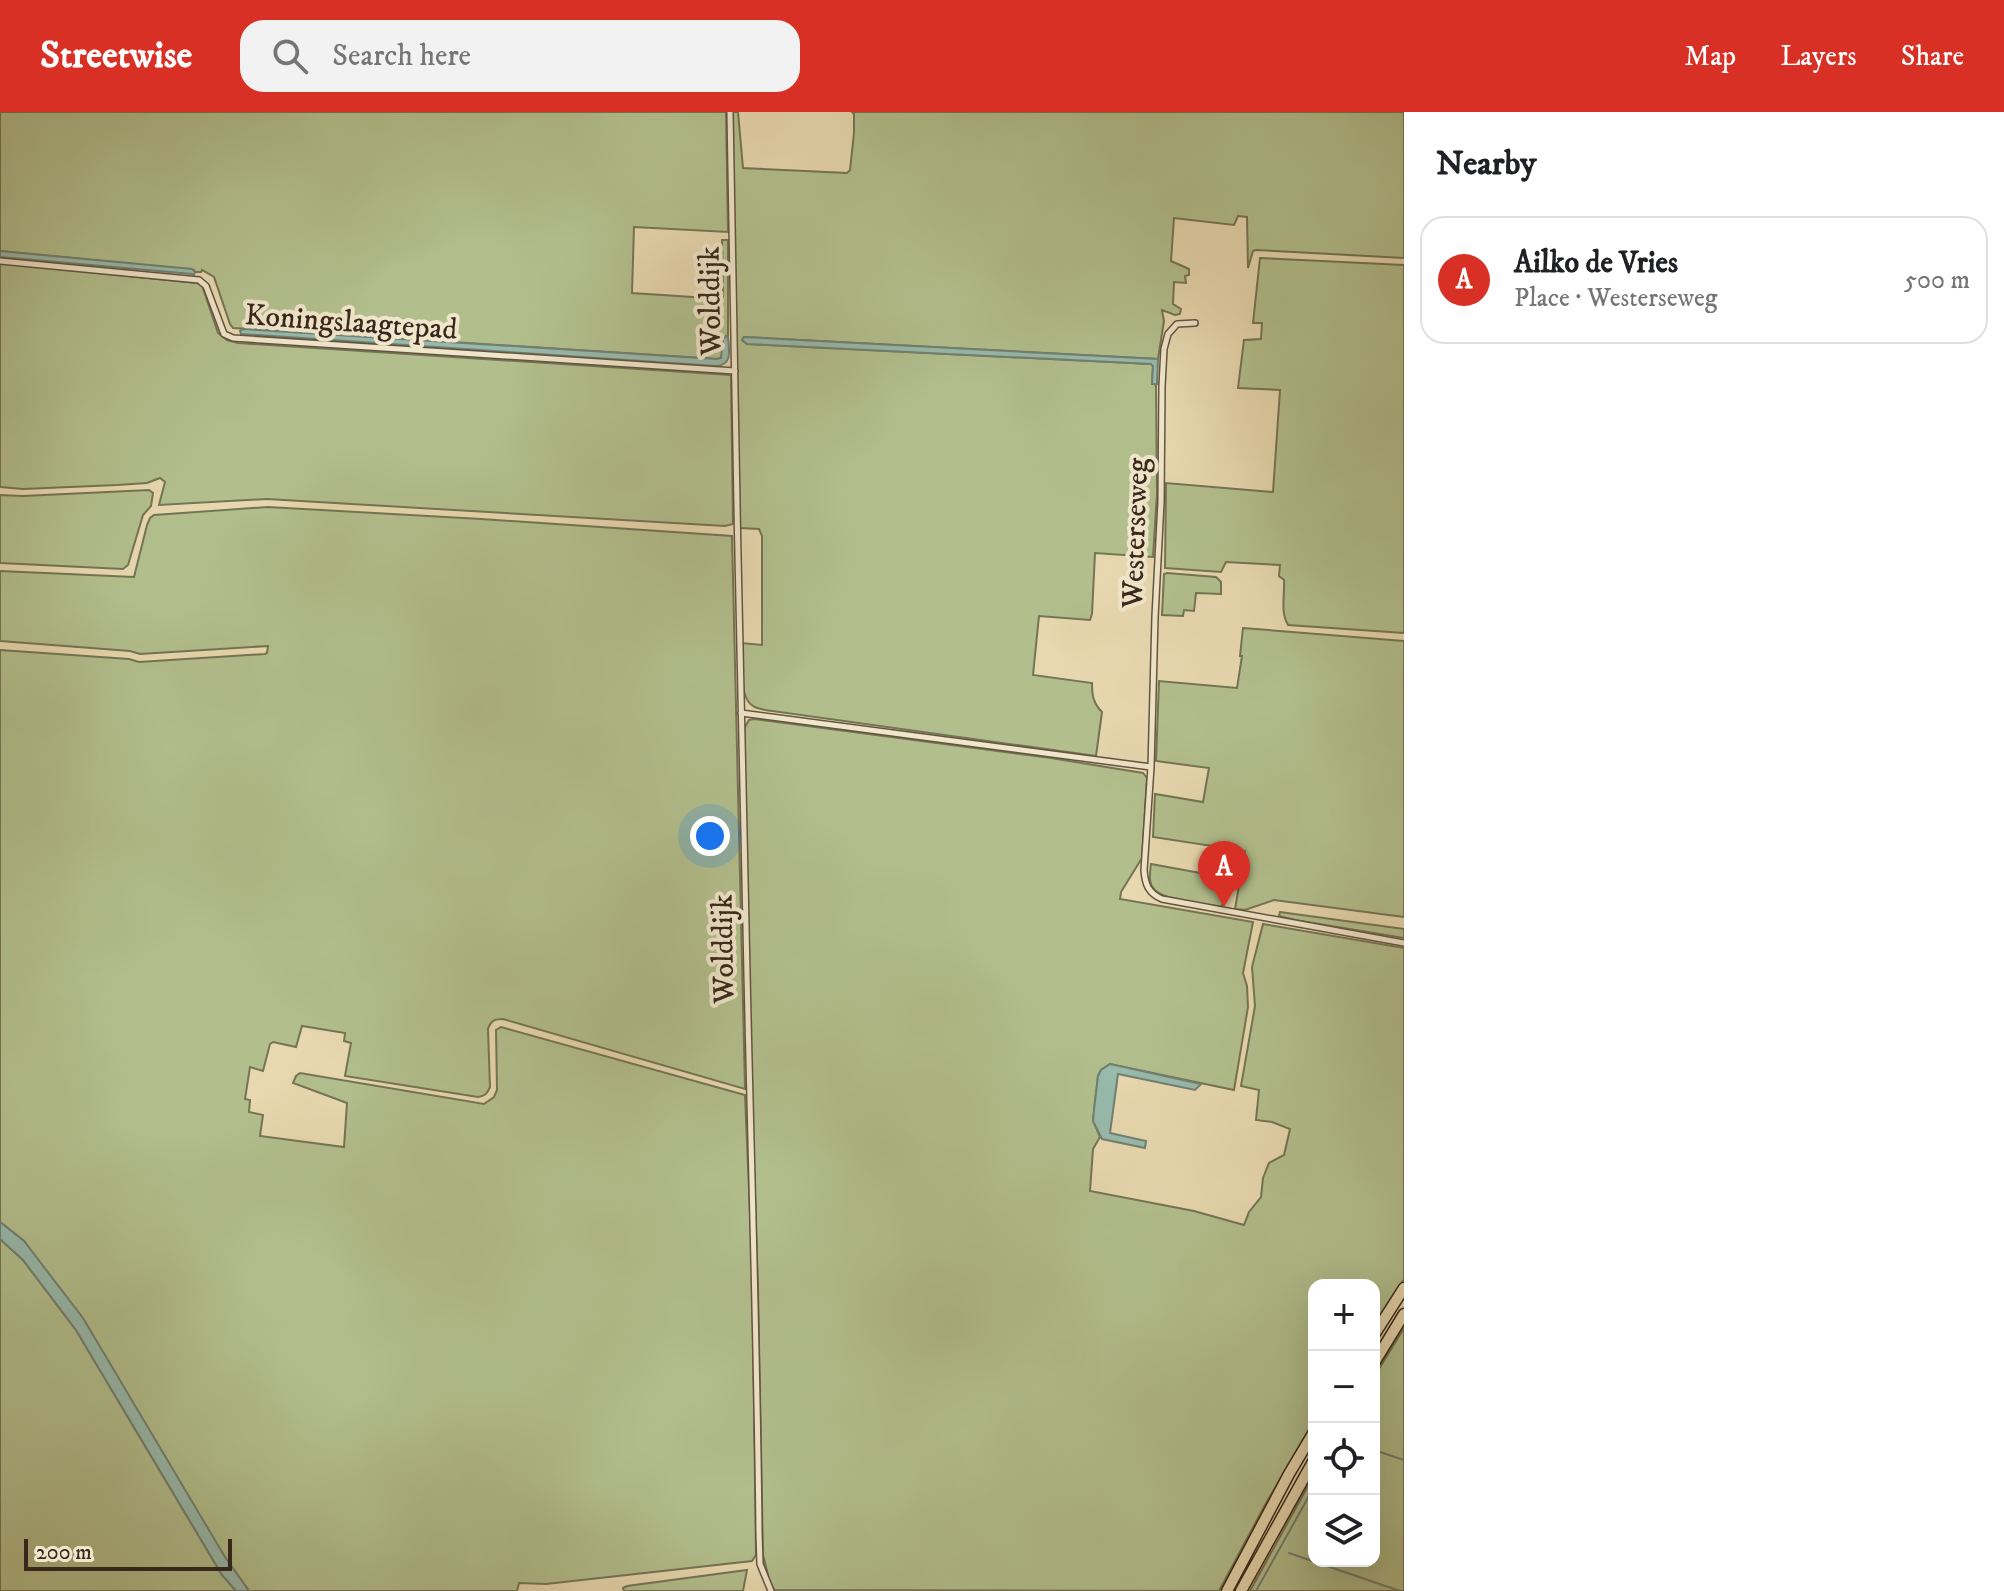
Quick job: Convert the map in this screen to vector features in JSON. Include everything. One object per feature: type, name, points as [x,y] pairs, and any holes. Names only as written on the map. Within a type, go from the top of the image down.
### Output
[{"type":"highway","points":[[1380,1326],[1404,1288]]},
{"type":"highway","points":[[1380,1353],[1404,1314]]},
{"type":"highway","points":[[1227,1591],[1308,1442]]},
{"type":"highway","points":[[1241,1591],[1308,1471]]},
{"type":"street","name":"Wolddijk","points":[[730,112],[760,1564],[771,1591]]},
{"type":"street","name":"Koningslaagtepad","points":[[0,261],[199,280],[206,286],[224,334],[233,338],[735,371]]},
{"type":"street","name":"Westerseweg","points":[[1195,323],[1177,324],[1168,334],[1164,349],[1151,767],[1144,878],[1149,890],[1162,899],[1404,943]]},
{"type":"street","points":[[741,713],[1151,767]]},
{"type":"green space","points":[[0,112],[726,112],[728,232],[634,227],[632,293],[723,299],[722,240],[728,240],[728,337],[721,358],[717,359],[233,328],[214,277],[202,270],[195,272],[0,251]]},
{"type":"green space","points":[[732,112],[738,112],[743,168],[847,173],[850,170],[854,133],[852,112],[1404,112],[1404,258],[1256,250],[1248,268],[1247,217],[1238,216],[1234,225],[1174,218],[1171,261],[1189,269],[1189,275],[1185,276],[1186,283],[1174,282],[1173,304],[1181,309],[1180,314],[1162,310],[1164,321],[1158,359],[744,337],[742,340],[747,344],[1153,366],[1152,383],[1156,385],[1157,493],[1153,557],[1095,553],[1090,620],[1039,616],[1033,675],[1092,683],[1094,699],[1102,712],[1096,756],[765,710],[754,707],[748,701],[742,677],[742,643],[762,645],[762,536],[759,529],[740,528]]},
{"type":"green space","points":[[1260,258],[1404,265],[1404,633],[1288,625],[1283,609],[1284,580],[1279,576],[1280,565],[1226,562],[1221,572],[1165,568],[1166,483],[1273,492],[1280,390],[1238,388],[1244,340],[1261,339],[1262,323],[1253,323]]},
{"type":"green space","points":[[0,263],[197,283],[202,285],[218,333],[238,343],[731,375],[733,524],[725,526],[267,499],[159,505],[165,482],[160,478],[147,483],[117,485],[0,487]]},
{"type":"green space","points":[[149,490],[153,493],[151,506],[143,515],[128,565],[123,569],[0,563],[0,495]]},
{"type":"green space","points":[[268,507],[732,536],[745,1089],[498,1019],[488,1029],[490,1087],[482,1096],[345,1076],[351,1043],[344,1041],[345,1033],[302,1026],[296,1047],[273,1042],[263,1071],[250,1067],[245,1099],[250,1100],[249,1112],[263,1115],[260,1136],[344,1147],[347,1103],[293,1083],[296,1076],[300,1073],[484,1104],[494,1097],[497,1090],[496,1030],[501,1027],[745,1095],[752,1260],[756,1555],[752,1561],[546,1584],[519,1583],[517,1591],[249,1591],[24,1241],[0,1222],[0,650],[139,662],[265,654],[268,646],[140,654],[0,641],[0,571],[134,577],[147,525],[154,515]]},
{"type":"green space","points":[[1164,574],[1216,577],[1221,582],[1221,594],[1196,593],[1194,611],[1184,610],[1183,616],[1162,615]]},
{"type":"green space","points":[[1243,628],[1404,641],[1404,917],[1274,900],[1245,910],[1235,909],[1245,851],[1153,837],[1155,794],[1203,802],[1209,768],[1156,761],[1159,681],[1237,688]]},
{"type":"green space","points":[[749,720],[1051,758],[1143,773],[1147,778],[1142,858],[1121,892],[1120,899],[1253,922],[1243,973],[1248,1007],[1234,1090],[1110,1064],[1101,1070],[1093,1120],[1100,1137],[1093,1149],[1090,1191],[1194,1211],[1244,1225],[1249,1212],[1261,1197],[1263,1178],[1269,1163],[1284,1155],[1290,1129],[1256,1120],[1259,1090],[1241,1086],[1255,1006],[1252,967],[1263,924],[1404,948],[1404,1279],[1380,1317],[1380,1279],[1308,1279],[1308,1431],[1219,1591],[774,1590],[763,1555],[743,749],[745,727]]},
{"type":"green space","points":[[1151,864],[1228,878],[1222,907],[1159,893],[1151,884]]},
{"type":"green space","points":[[1280,912],[1404,929],[1404,938],[1295,920],[1279,916]]},
{"type":"green space","points":[[0,1239],[23,1260],[76,1330],[222,1575],[236,1591],[0,1591]]},
{"type":"green space","points":[[1404,1328],[1404,1591],[1250,1591],[1308,1486],[1308,1567],[1380,1567],[1380,1367]]},
{"type":"green space","points":[[747,1570],[743,1591],[624,1591],[623,1588],[627,1586]]},
{"type":"shaded area","points":[[0,251],[192,269],[195,272],[194,275],[0,257]]},
{"type":"shaded area","points":[[243,329],[717,359],[721,358],[726,336],[729,352],[728,360],[716,366],[241,334]]},
{"type":"shaded area","points":[[744,337],[1158,359],[1157,384],[1152,384],[1151,364],[747,344],[742,340]]},
{"type":"shaded area","points":[[1110,1064],[1201,1084],[1195,1090],[1118,1074],[1110,1133],[1146,1141],[1145,1148],[1102,1139],[1093,1121],[1094,1110],[1098,1076]]},
{"type":"shaded area","points":[[0,1222],[24,1241],[83,1318],[225,1557],[249,1591],[236,1591],[222,1575],[76,1330],[23,1260],[0,1239]]},
{"type":"waterway","points":[[1380,1452],[1404,1460]]},
{"type":"waterway","points":[[1256,1591],[1310,1495]]},
{"type":"waterway","points":[[1289,1553],[1400,1591]]},
{"type":"place","name":"Ailko de Vries","points":[[1224,907]]}]
